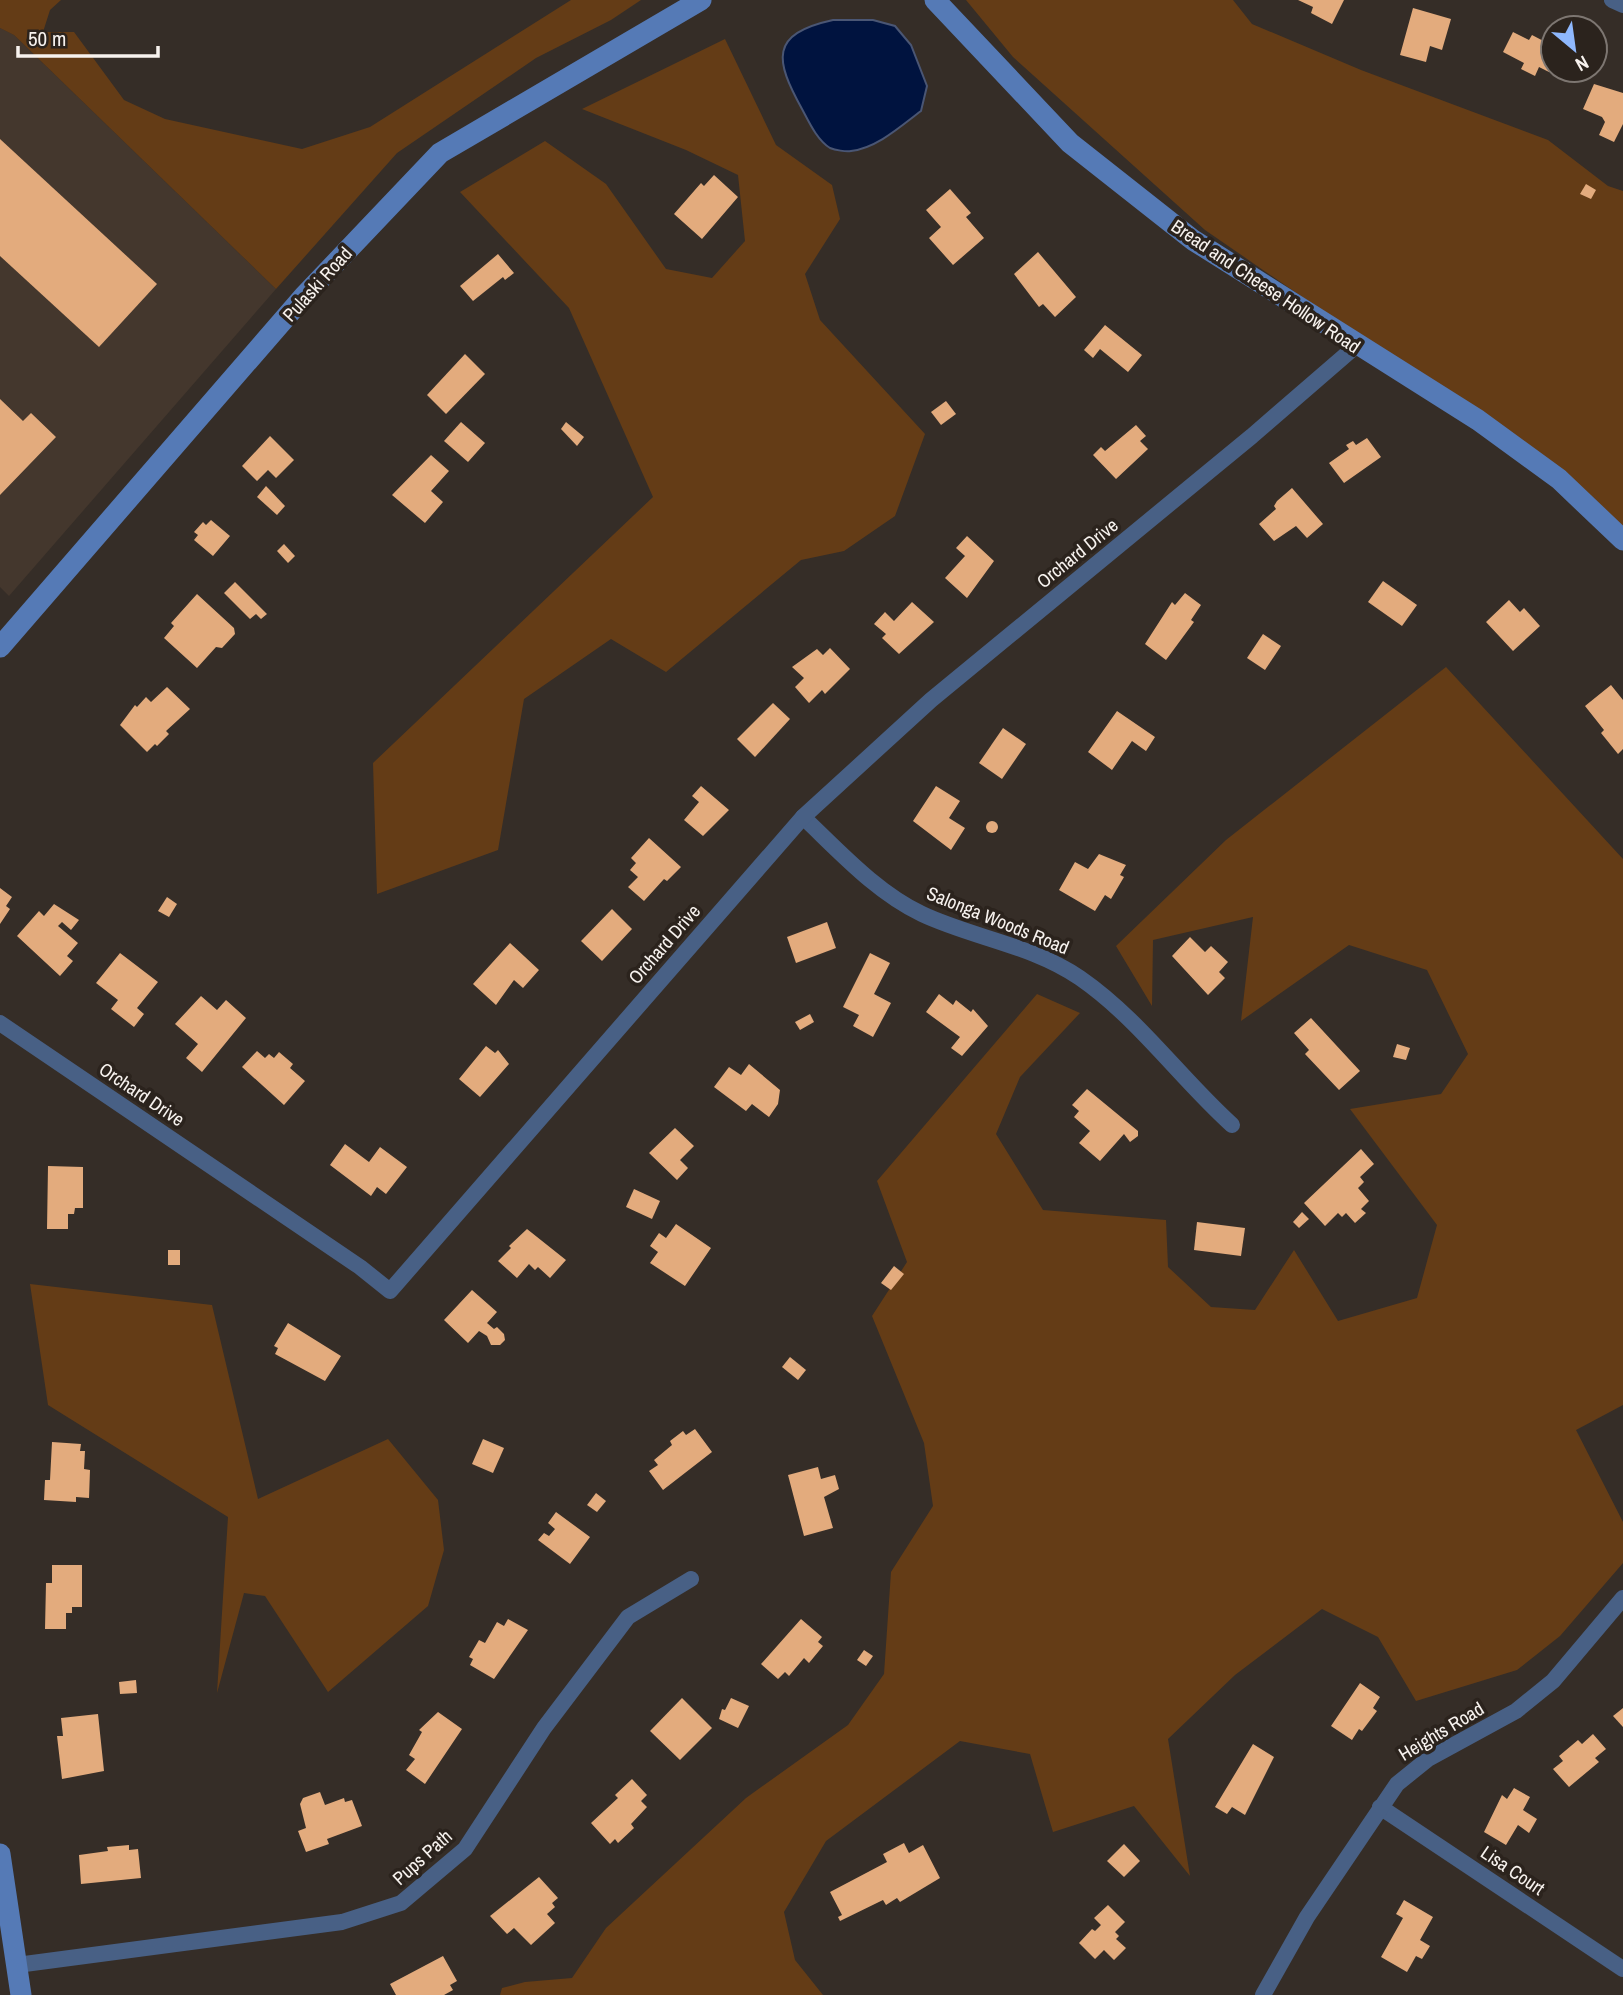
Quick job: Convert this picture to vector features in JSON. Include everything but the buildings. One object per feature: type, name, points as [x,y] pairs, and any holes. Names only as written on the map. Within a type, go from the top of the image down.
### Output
[{"type":"main road","name":"Pulaski Road","points":[[0,648],[305,295],[440,153],[701,0]]},
{"type":"main road","name":"Bread and Cheese Hollow Road","points":[[934,0],[1070,143],[1193,240],[1478,421],[1559,479],[1623,540]]},
{"type":"main road","points":[[0,1854],[20,1995]]},
{"type":"street","points":[[1612,0],[1623,5]]},
{"type":"street","name":"Orchard Drive","points":[[0,1023],[360,1267],[390,1291],[803,817],[931,700],[1252,436],[1356,346]]},
{"type":"street","name":"Salonga Woods Road","points":[[803,817],[884,891],[921,914],[1032,952],[1078,976],[1127,1015],[1174,1063],[1200,1096],[1232,1125]]},
{"type":"street","name":"Pups Path","points":[[17,1965],[342,1922],[401,1903],[465,1849],[544,1728],[628,1617],[691,1579]]},
{"type":"street","name":"Heights Road","points":[[1262,1995],[1307,1917],[1380,1807],[1412,1770],[1448,1747],[1516,1712],[1553,1681],[1623,1598]]},
{"type":"street","name":"Lisa Court","points":[[1380,1807],[1623,1969]]},
{"type":"shaded area","points":[[0,0],[61,0],[50,10],[43,32],[74,32],[124,100],[165,119],[302,149],[370,127],[571,0],[641,0],[611,20],[536,58],[397,153],[276,289],[14,35],[0,28]]},
{"type":"shaded area","points":[[966,0],[1233,0],[1252,24],[1361,70],[1548,140],[1608,186],[1623,191],[1623,530],[1594,498],[1205,230],[1013,57]]},
{"type":"shaded area","points":[[0,28],[14,35],[276,289],[9,596],[0,587]]},
{"type":"shaded area","points":[[725,39],[776,145],[832,185],[840,219],[805,274],[820,320],[925,434],[895,516],[844,551],[801,560],[666,672],[611,639],[524,699],[498,850],[377,894],[373,763],[653,497],[569,308],[460,192],[545,141],[606,184],[666,269],[712,278],[745,241],[738,175],[686,150],[582,109]]},
{"type":"shaded area","points":[[1446,667],[1623,859],[1623,1405],[1576,1430],[1623,1522],[1623,1563],[1560,1636],[1517,1670],[1416,1701],[1378,1637],[1322,1609],[1235,1675],[1168,1739],[1190,1876],[1134,1806],[1053,1832],[1030,1754],[960,1741],[826,1841],[784,1912],[795,1960],[823,1995],[500,1995],[502,1988],[525,1982],[572,1978],[606,1928],[746,1798],[848,1725],[884,1674],[891,1572],[933,1506],[924,1443],[872,1316],[907,1262],[877,1181],[1037,994],[1080,1013],[1020,1077],[996,1134],[1043,1210],[1166,1220],[1168,1267],[1211,1307],[1255,1310],[1294,1250],[1338,1321],[1417,1298],[1437,1225],[1350,1109],[1441,1094],[1468,1054],[1427,970],[1349,945],[1241,1021],[1253,917],[1153,940],[1152,1006],[1116,946],[1226,840]]},
{"type":"shaded area","points":[[30,1284],[212,1305],[258,1499],[388,1439],[438,1500],[444,1550],[428,1606],[328,1692],[265,1596],[244,1593],[217,1693],[228,1517],[48,1405]]},
{"type":"water","points":[[833,20],[873,20],[895,26],[911,45],[927,86],[921,111],[879,141],[851,151],[830,148],[817,136],[793,92],[783,63],[783,51],[788,41],[797,33]]}]
